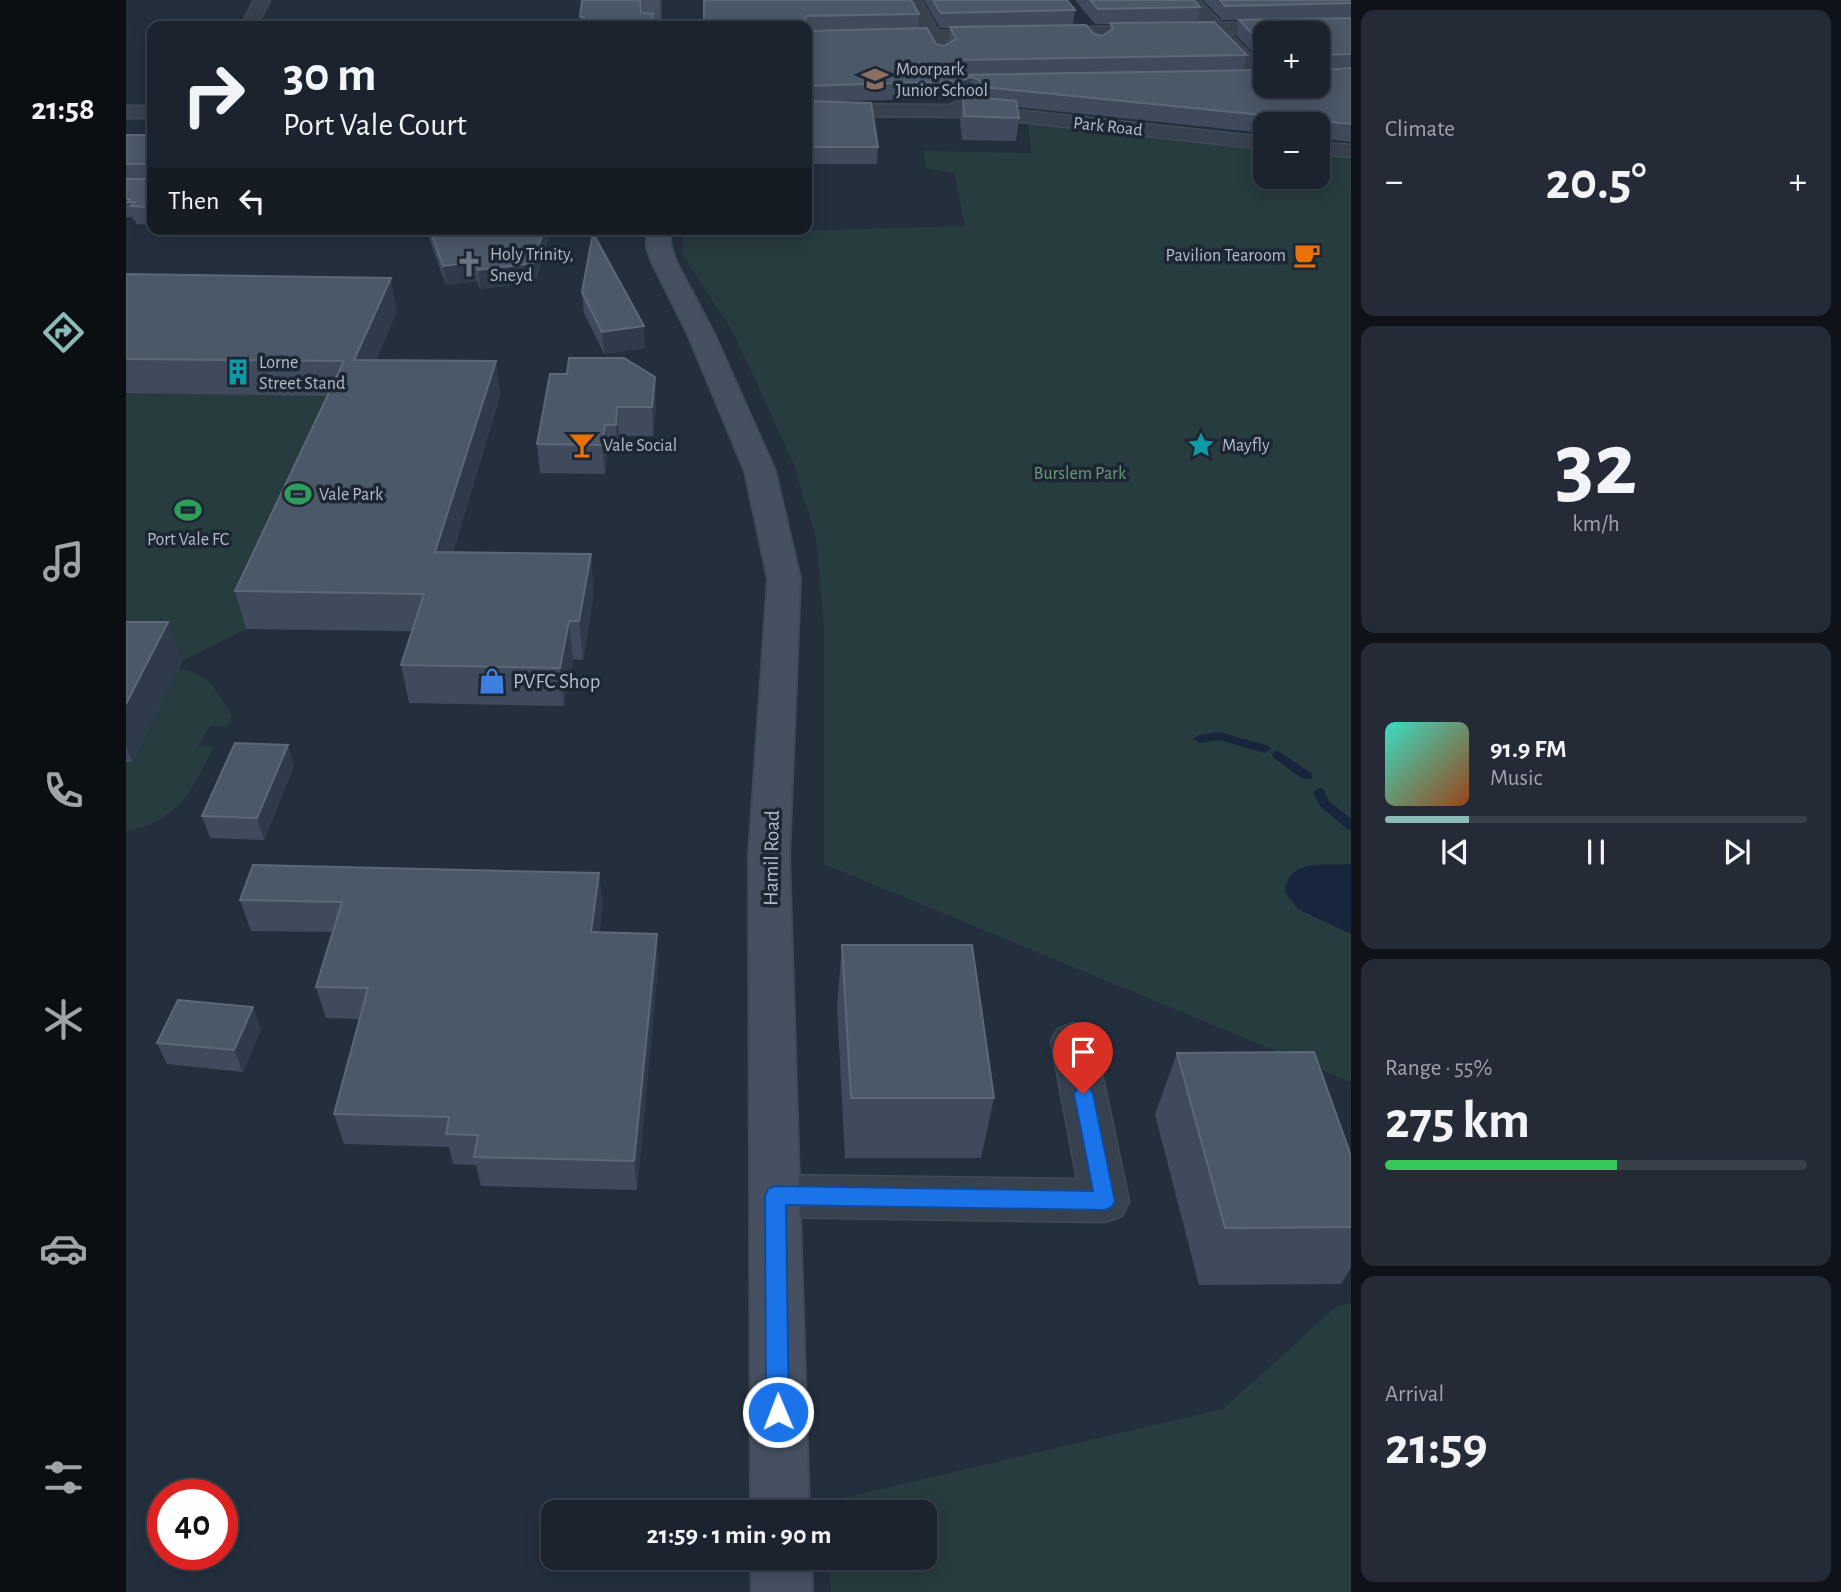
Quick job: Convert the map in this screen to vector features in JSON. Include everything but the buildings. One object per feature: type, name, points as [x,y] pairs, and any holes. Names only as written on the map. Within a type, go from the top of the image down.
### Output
[{"type":"street","points":[[252,21],[262,0]]},
{"type":"street","points":[[651,0],[652,21]]},
{"type":"street","points":[[913,0],[932,35]]},
{"type":"street","points":[[1190,0],[1253,67]]},
{"type":"street","points":[[1073,10],[1105,51]]},
{"type":"street","points":[[812,39],[1351,25]]},
{"type":"street","name":"Park Road","points":[[932,35],[970,105],[950,111]]},
{"type":"street","points":[[1240,79],[1253,78]]},
{"type":"street","name":"Park Road","points":[[812,110],[998,114],[1253,142]]},
{"type":"street","points":[[126,111],[147,112]]},
{"type":"street","points":[[1330,149],[1351,151]]},
{"type":"street","name":"Hamil Road","points":[[658,235],[664,262],[701,334],[760,471],[784,579],[769,856],[780,1500]]},
{"type":"street","points":[[775,1196],[1105,1201],[1073,1041]]},
{"type":"street","points":[[781,1570],[782,1592]]},
{"type":"green space","name":"Burslem Park","points":[[1028,124],[1253,147],[1253,189],[1330,189],[1330,153],[1351,155],[1351,1082],[824,864],[824,627],[816,537],[793,462],[732,330],[683,256],[683,235],[812,235],[812,230],[965,226],[954,173],[926,168],[924,151],[1031,153]]},
{"type":"green space","name":"Vale Park","points":[[126,307],[389,329],[380,350],[360,350],[352,394],[500,396],[442,589],[594,592],[583,660],[423,657],[430,632],[246,629],[182,661],[178,669],[205,679],[217,692],[232,717],[226,727],[210,726],[198,746],[214,747],[182,801],[159,820],[126,831]]},
{"type":"green space","points":[[1351,1303],[1351,1592],[831,1592],[830,1570],[937,1570],[937,1500],[834,1500],[1223,1409],[1337,1306]]},
{"type":"water","points":[[1351,864],[1351,934],[1298,909],[1285,892],[1288,881],[1300,869],[1319,865]]},
{"type":"waterway","points":[[1199,739],[1219,736],[1265,749]]},
{"type":"waterway","points":[[1278,755],[1307,776]]},
{"type":"waterway","points":[[1319,792],[1324,803],[1351,826]]},
{"type":"place","name":"Moorpark Junior School","points":[[875,79]]},
{"type":"place","name":"Pavilion Tearoom","points":[[1307,255]]},
{"type":"place","name":"Holy Trinity, Sneyd","points":[[469,264]]},
{"type":"place","name":"Lorne Street Stand","points":[[238,372]]},
{"type":"place","name":"Vale Social","points":[[582,445]]},
{"type":"place","name":"Mayfly","points":[[1201,445]]},
{"type":"place","name":"Vale Park","points":[[298,494]]},
{"type":"place","name":"Port Vale FC","points":[[188,510]]},
{"type":"place","name":"PVFC Shop","points":[[492,681]]},
{"type":"route","points":[[778,1412],[775,1196],[1105,1201],[1083,1094]]}]
